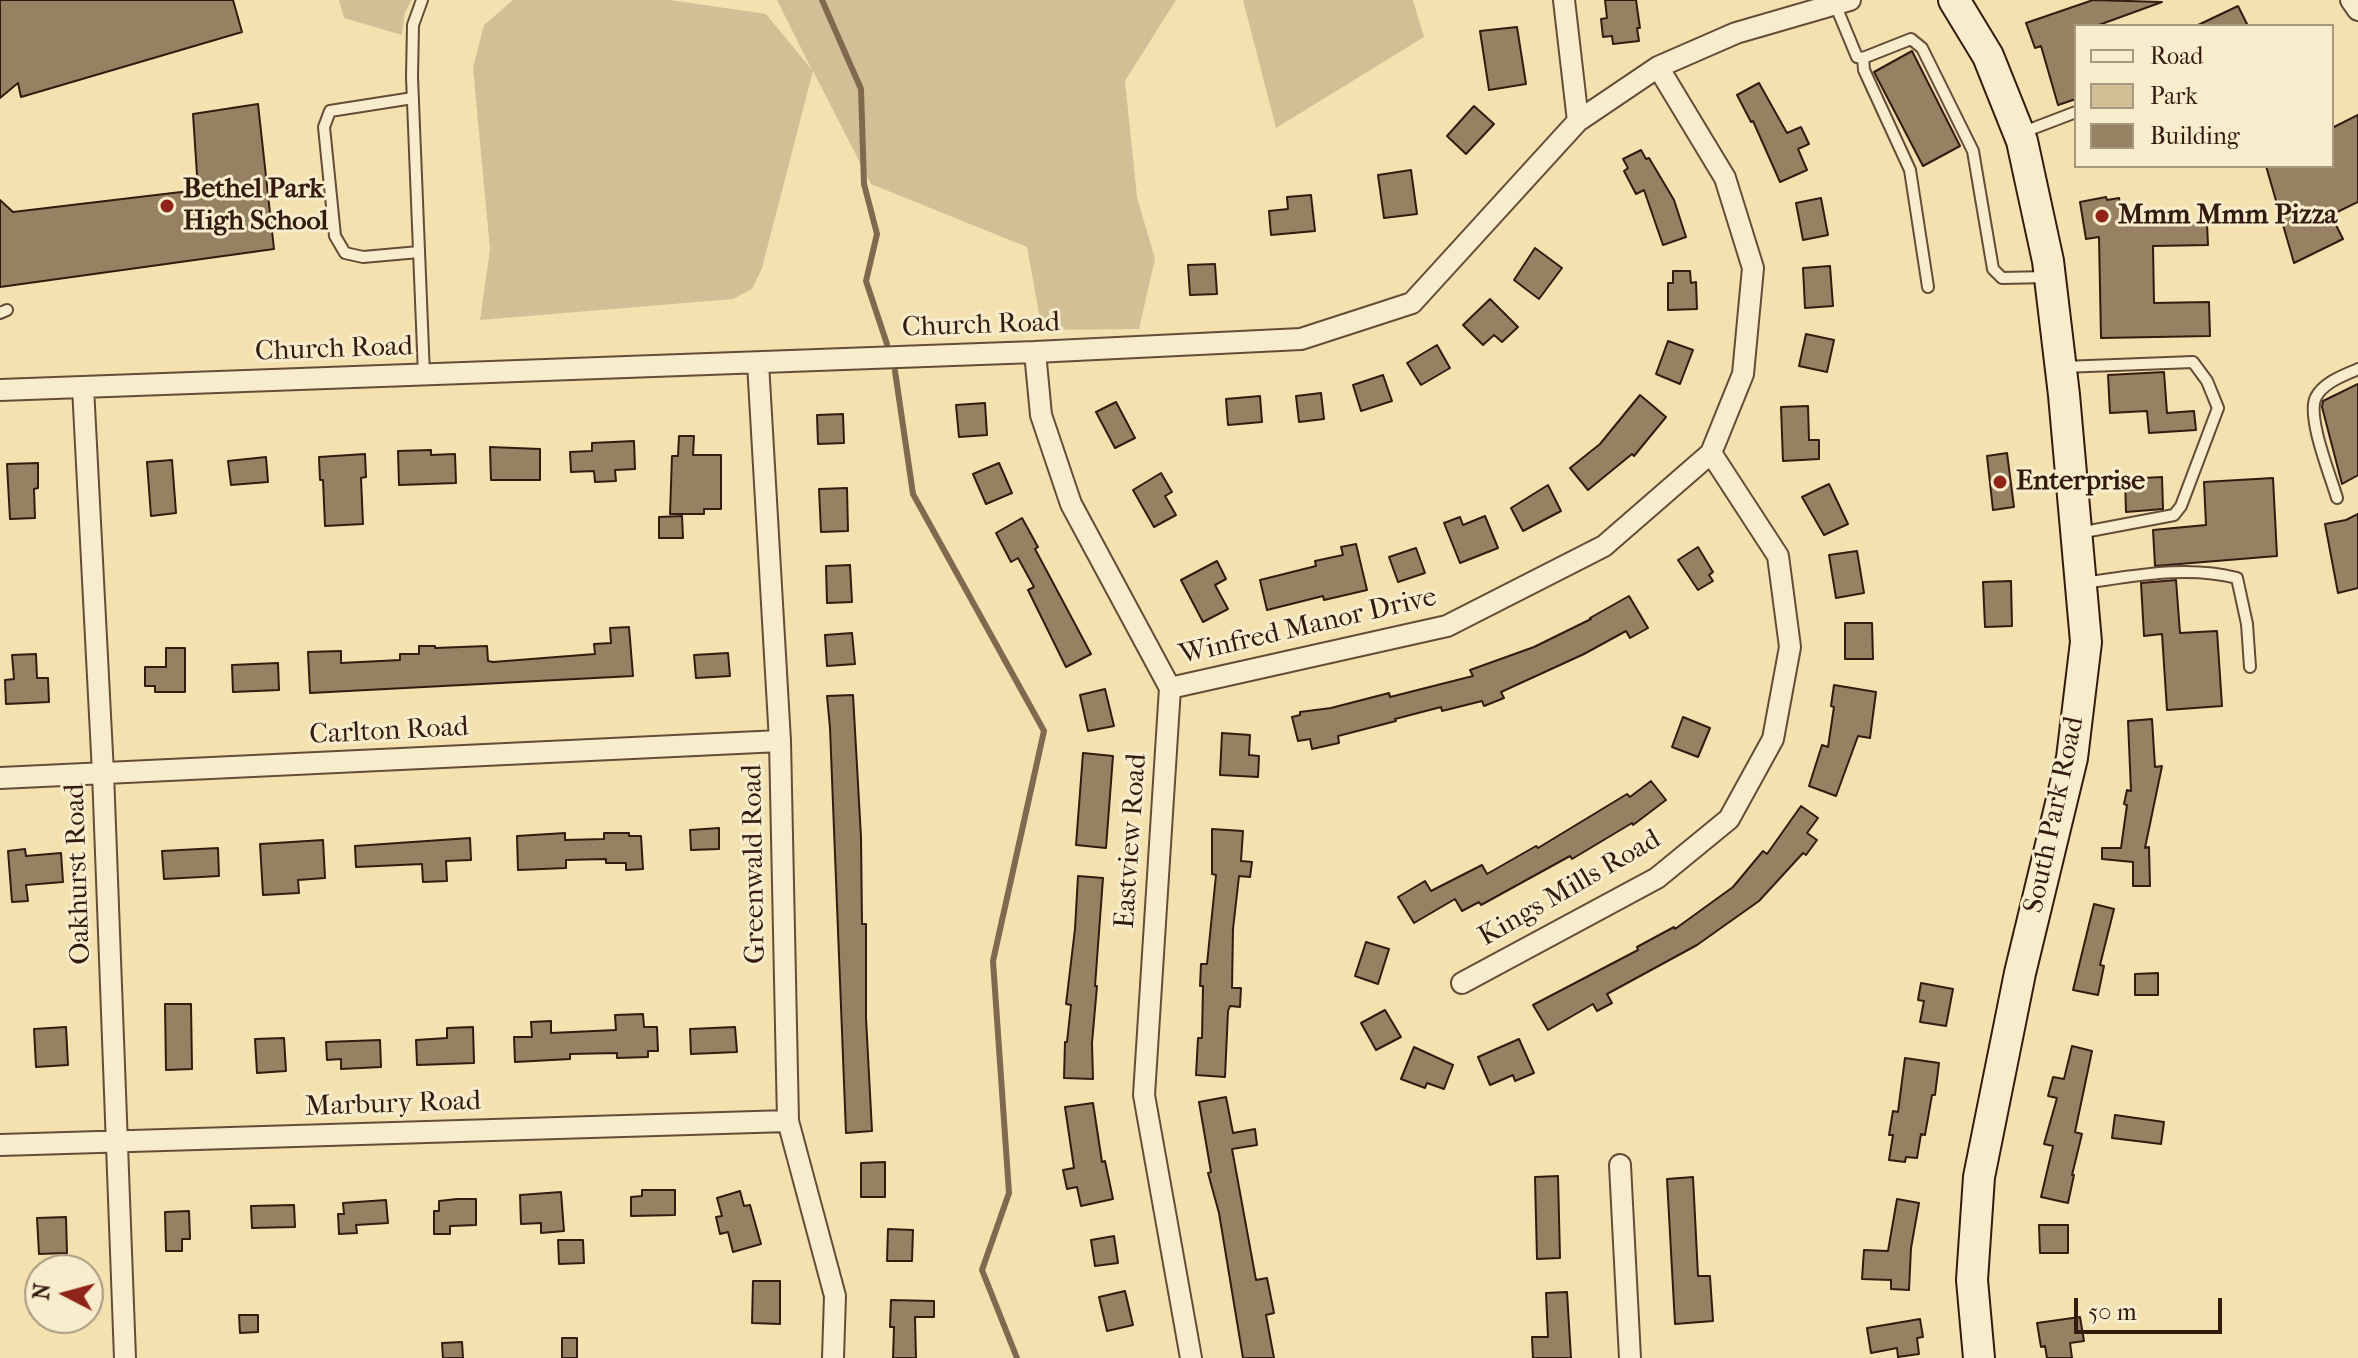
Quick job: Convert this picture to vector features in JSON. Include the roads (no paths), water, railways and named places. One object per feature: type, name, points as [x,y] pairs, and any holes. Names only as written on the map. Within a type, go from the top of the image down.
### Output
[{"type":"main road","name":"South Park Road","points":[[1954,0],[1988,56],[2019,134],[2050,277],[2086,642],[2072,758],[2020,973],[1979,1177],[1972,1280],[1979,1358]]},
{"type":"street","points":[[1564,0],[1578,121]]},
{"type":"street","points":[[2351,0],[2358,10]]},
{"type":"street","name":"Church Road","points":[[0,390],[758,363],[1301,339],[1412,303],[1578,121],[1658,67],[1736,33],[1843,2]]},
{"type":"street","name":"Winfred Manor Drive","points":[[1170,688],[1447,626],[1604,546],[1711,453],[1743,374],[1753,268],[1725,178],[1658,67]]},
{"type":"street","points":[[1035,352],[1041,415],[1071,504],[1170,688]]},
{"type":"street","name":"Greenwald Road","points":[[758,363],[780,741],[788,1121],[835,1296],[833,1358]]},
{"type":"street","name":"Oakhurst Road","points":[[83,387],[103,773],[125,1358]]},
{"type":"street","name":"Kings Mills Road","points":[[1462,983],[1657,878],[1729,819],[1773,739],[1790,647],[1778,556],[1711,453]]},
{"type":"street","name":"Eastview Road","points":[[1170,688],[1144,1095],[1191,1358]]},
{"type":"street","name":"Carlton Road","points":[[0,778],[780,741]]},
{"type":"street","name":"Marbury Road","points":[[0,1145],[788,1121]]},
{"type":"street","points":[[1620,1165],[1630,1358]]},
{"type":"lane","points":[[422,0],[413,25],[413,98],[424,375]]},
{"type":"lane","points":[[1843,2],[1857,57],[1863,58],[1911,39],[1922,48],[1973,151],[1993,269],[2002,278],[2050,277]]},
{"type":"lane","points":[[1863,58],[1864,70],[1910,170],[1928,287]]},
{"type":"lane","points":[[413,98],[330,111],[324,127],[335,236],[345,253],[363,257],[419,252]]},
{"type":"lane","points":[[2019,134],[2074,113]]},
{"type":"lane","points":[[2061,367],[2193,362],[2207,381],[2218,408],[2181,506],[2174,515],[2077,533]]},
{"type":"lane","points":[[2337,498],[2315,424],[2314,406],[2316,396],[2330,382],[2358,369]]},
{"type":"lane","points":[[2081,584],[2169,571],[2210,571],[2237,578],[2247,624],[2250,667]]},
{"type":"waterway","points":[[822,0],[861,89],[864,184],[877,234],[866,281],[887,344]]},
{"type":"waterway","points":[[895,371],[913,494],[1044,731],[993,961],[1009,1193],[982,1270],[1017,1358]]},
{"type":"place","name":"Bethel Park High School","points":[[167,206]]},
{"type":"place","name":"Mmm Mmm Pizza","points":[[2102,216]]},
{"type":"place","name":"Enterprise","points":[[2000,482]]}]
